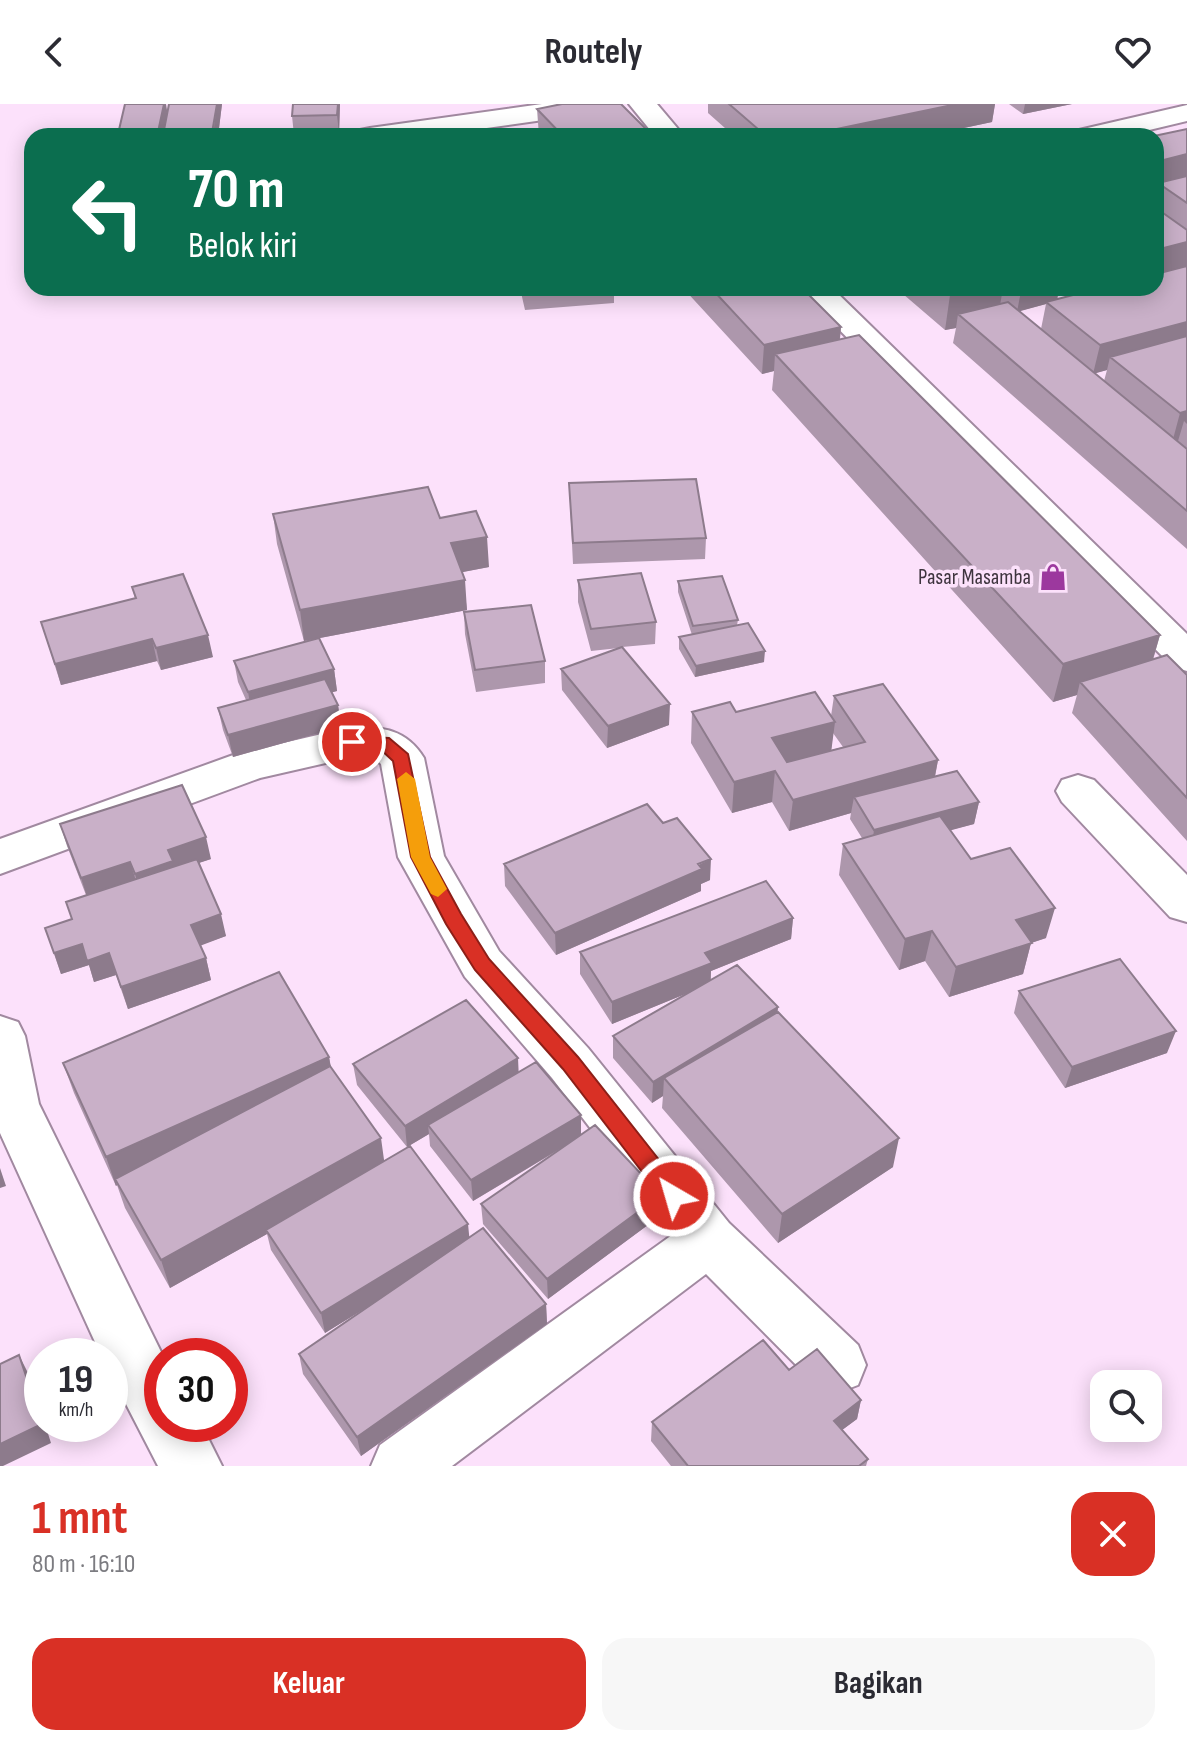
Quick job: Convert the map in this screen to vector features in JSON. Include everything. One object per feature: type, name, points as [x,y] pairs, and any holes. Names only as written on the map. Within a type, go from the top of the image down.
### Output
[{"type":"street","points":[[428,128],[600,104]]},
{"type":"street","points":[[642,104],[663,128]]},
{"type":"street","points":[[1123,128],[1187,113]]},
{"type":"street","points":[[822,296],[1187,658]]},
{"type":"street","points":[[0,857],[251,765],[352,742],[383,742],[402,758],[421,857],[482,964],[570,1063],[709,1240],[837,1365]]},
{"type":"street","points":[[1078,791],[1187,904]]},
{"type":"street","points":[[0,1036],[13,1104],[144,1379]]},
{"type":"street","points":[[402,1466],[709,1240]]},
{"type":"street","points":[[178,1442],[191,1466]]},
{"type":"building","points":[[125,104],[164,104],[159,128],[119,128]]},
{"type":"building","points":[[169,104],[217,104],[213,128],[164,128]]},
{"type":"building","points":[[293,104],[338,104],[337,115],[292,116]]},
{"type":"building","points":[[562,104],[621,104],[645,128],[555,128],[537,109]]},
{"type":"building","points":[[729,104],[957,104],[842,128],[757,128]]},
{"type":"building","points":[[1187,129],[1187,154],[1164,160],[1164,134]]},
{"type":"building","points":[[1187,176],[1187,203],[1164,187],[1164,182]]},
{"type":"building","points":[[1164,214],[1187,230],[1187,242],[1164,248]]},
{"type":"building","points":[[1187,266],[1187,322],[1100,345],[1046,302],[1069,296],[1164,296],[1164,272]]},
{"type":"building","points":[[718,296],[810,296],[841,327],[764,345]]},
{"type":"building","points":[[1008,302],[1187,449],[1187,511],[958,314]]},
{"type":"building","points":[[859,335],[1160,635],[1063,664],[775,354]]},
{"type":"building","points":[[1187,336],[1187,411],[1180,413],[1110,357]]},
{"type":"building","points":[[696,479],[706,538],[573,543],[569,483]]},
{"type":"building","points":[[428,487],[440,518],[476,511],[487,537],[451,543],[465,580],[300,610],[273,514]]},
{"type":"building","points":[[641,573],[656,622],[591,629],[578,580]]},
{"type":"building","points":[[183,574],[208,635],[156,648],[152,639],[55,664],[41,622],[136,598],[132,587]]},
{"type":"building","points":[[722,576],[738,620],[693,626],[678,581]]},
{"type":"building","points":[[531,605],[545,661],[475,670],[464,612]]},
{"type":"building","points":[[748,623],[765,651],[696,666],[679,637]]},
{"type":"building","points":[[319,638],[334,669],[248,692],[234,661]]},
{"type":"building","points":[[622,647],[670,704],[608,726],[561,669]]},
{"type":"building","points":[[1167,655],[1187,675],[1187,798],[1080,682]]},
{"type":"building","points":[[325,679],[338,705],[228,735],[218,708]]},
{"type":"building","points":[[883,684],[938,760],[793,800],[775,771],[734,782],[692,712],[730,702],[736,712],[815,692],[835,722],[772,738],[787,762],[865,742],[834,696]]},
{"type":"building","points":[[957,771],[979,802],[874,830],[854,797]]},
{"type":"building","points":[[182,785],[206,837],[168,850],[173,861],[135,874],[130,862],[81,878],[60,824]]},
{"type":"building","points":[[647,804],[663,823],[677,818],[711,859],[698,864],[702,869],[555,933],[504,864]]},
{"type":"building","points":[[940,816],[971,859],[1010,848],[1055,908],[1016,920],[1032,943],[956,967],[932,931],[905,939],[843,844]]},
{"type":"building","points":[[197,859],[221,914],[191,925],[206,958],[121,987],[109,953],[87,961],[82,944],[54,953],[45,928],[72,919],[66,902]]},
{"type":"building","points":[[766,881],[793,918],[705,953],[712,963],[612,1002],[580,952]]},
{"type":"building","points":[[1120,959],[1176,1031],[1072,1067],[1019,991]]},
{"type":"building","points":[[737,965],[778,1007],[653,1082],[613,1036]]},
{"type":"building","points":[[279,972],[329,1057],[106,1157],[63,1063]]},
{"type":"building","points":[[466,1000],[518,1058],[405,1126],[353,1064]]},
{"type":"building","points":[[778,1012],[899,1138],[782,1214],[664,1078]]},
{"type":"building","points":[[536,1062],[581,1115],[471,1180],[428,1125]]},
{"type":"building","points":[[330,1066],[381,1138],[161,1260],[115,1179]]},
{"type":"building","points":[[595,1125],[661,1195],[547,1279],[481,1204]]},
{"type":"building","points":[[410,1146],[468,1224],[321,1313],[266,1230]]},
{"type":"building","points":[[483,1228],[546,1304],[357,1437],[299,1354]]},
{"type":"building","points":[[763,1340],[789,1370],[817,1349],[861,1400],[834,1421],[868,1459],[859,1466],[688,1466],[652,1422]]},
{"type":"building","points":[[19,1355],[24,1370],[24,1433],[0,1444],[0,1364]]},
{"type":"slow traffic","points":[[406,779],[421,857],[438,889]]},
{"type":"place","name":"Pasar Masamba","points":[[1053,577]]},
{"type":"route","points":[[352,742],[383,742],[402,758],[421,857],[453,919],[482,964],[570,1063],[674,1196]]}]
